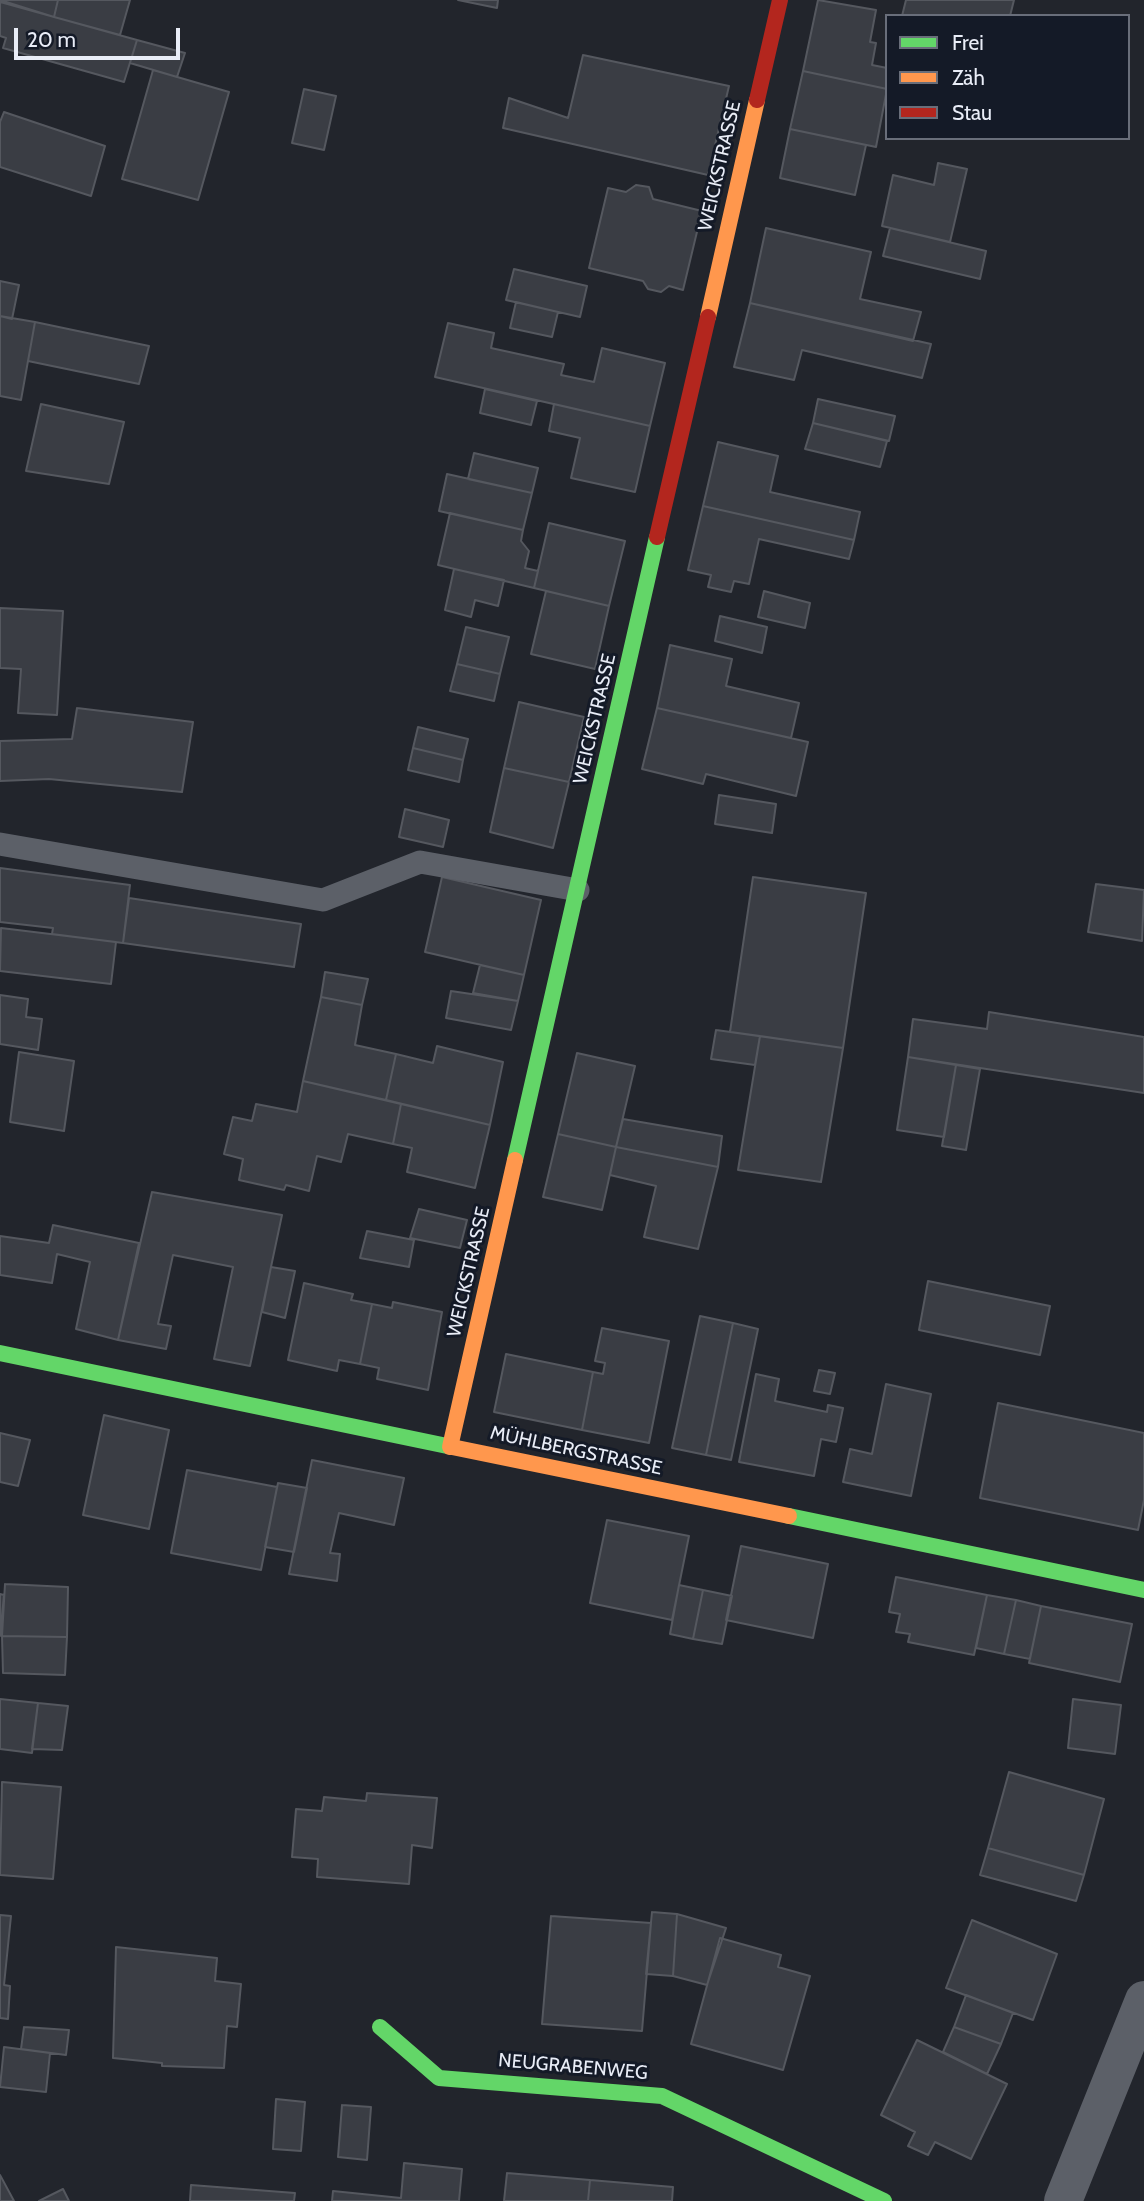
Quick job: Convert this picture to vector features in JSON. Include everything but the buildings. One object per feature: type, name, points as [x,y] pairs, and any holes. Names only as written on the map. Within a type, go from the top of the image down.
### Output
[{"type":"street","name":"WEICKSTRASSE","points":[[450,1447],[780,0]]},
{"type":"street","name":"MÜHLBERGSTRASSE","points":[[0,1353],[1144,1590]]},
{"type":"street","points":[[1063,2201],[1144,2000]]},
{"type":"street","name":"NEUGRABENWEG","points":[[380,2026],[439,2078],[662,2096],[884,2201]]},
{"type":"lane","points":[[0,844],[323,900],[420,862],[578,890]]},
{"type":"traffic: fast","points":[[515,1160],[657,537]]},
{"type":"traffic: fast","points":[[0,1353],[452,1447]]},
{"type":"traffic: fast","points":[[789,1516],[1144,1590]]},
{"type":"traffic: fast","points":[[380,2027],[439,2078],[662,2096],[884,2201]]},
{"type":"traffic: slow","points":[[708,317],[757,100]]},
{"type":"traffic: slow","points":[[450,1447],[515,1160]]},
{"type":"traffic: slow","points":[[452,1447],[789,1516]]},
{"type":"traffic: jam","points":[[757,100],[780,0]]},
{"type":"traffic: jam","points":[[657,537],[708,317]]}]
